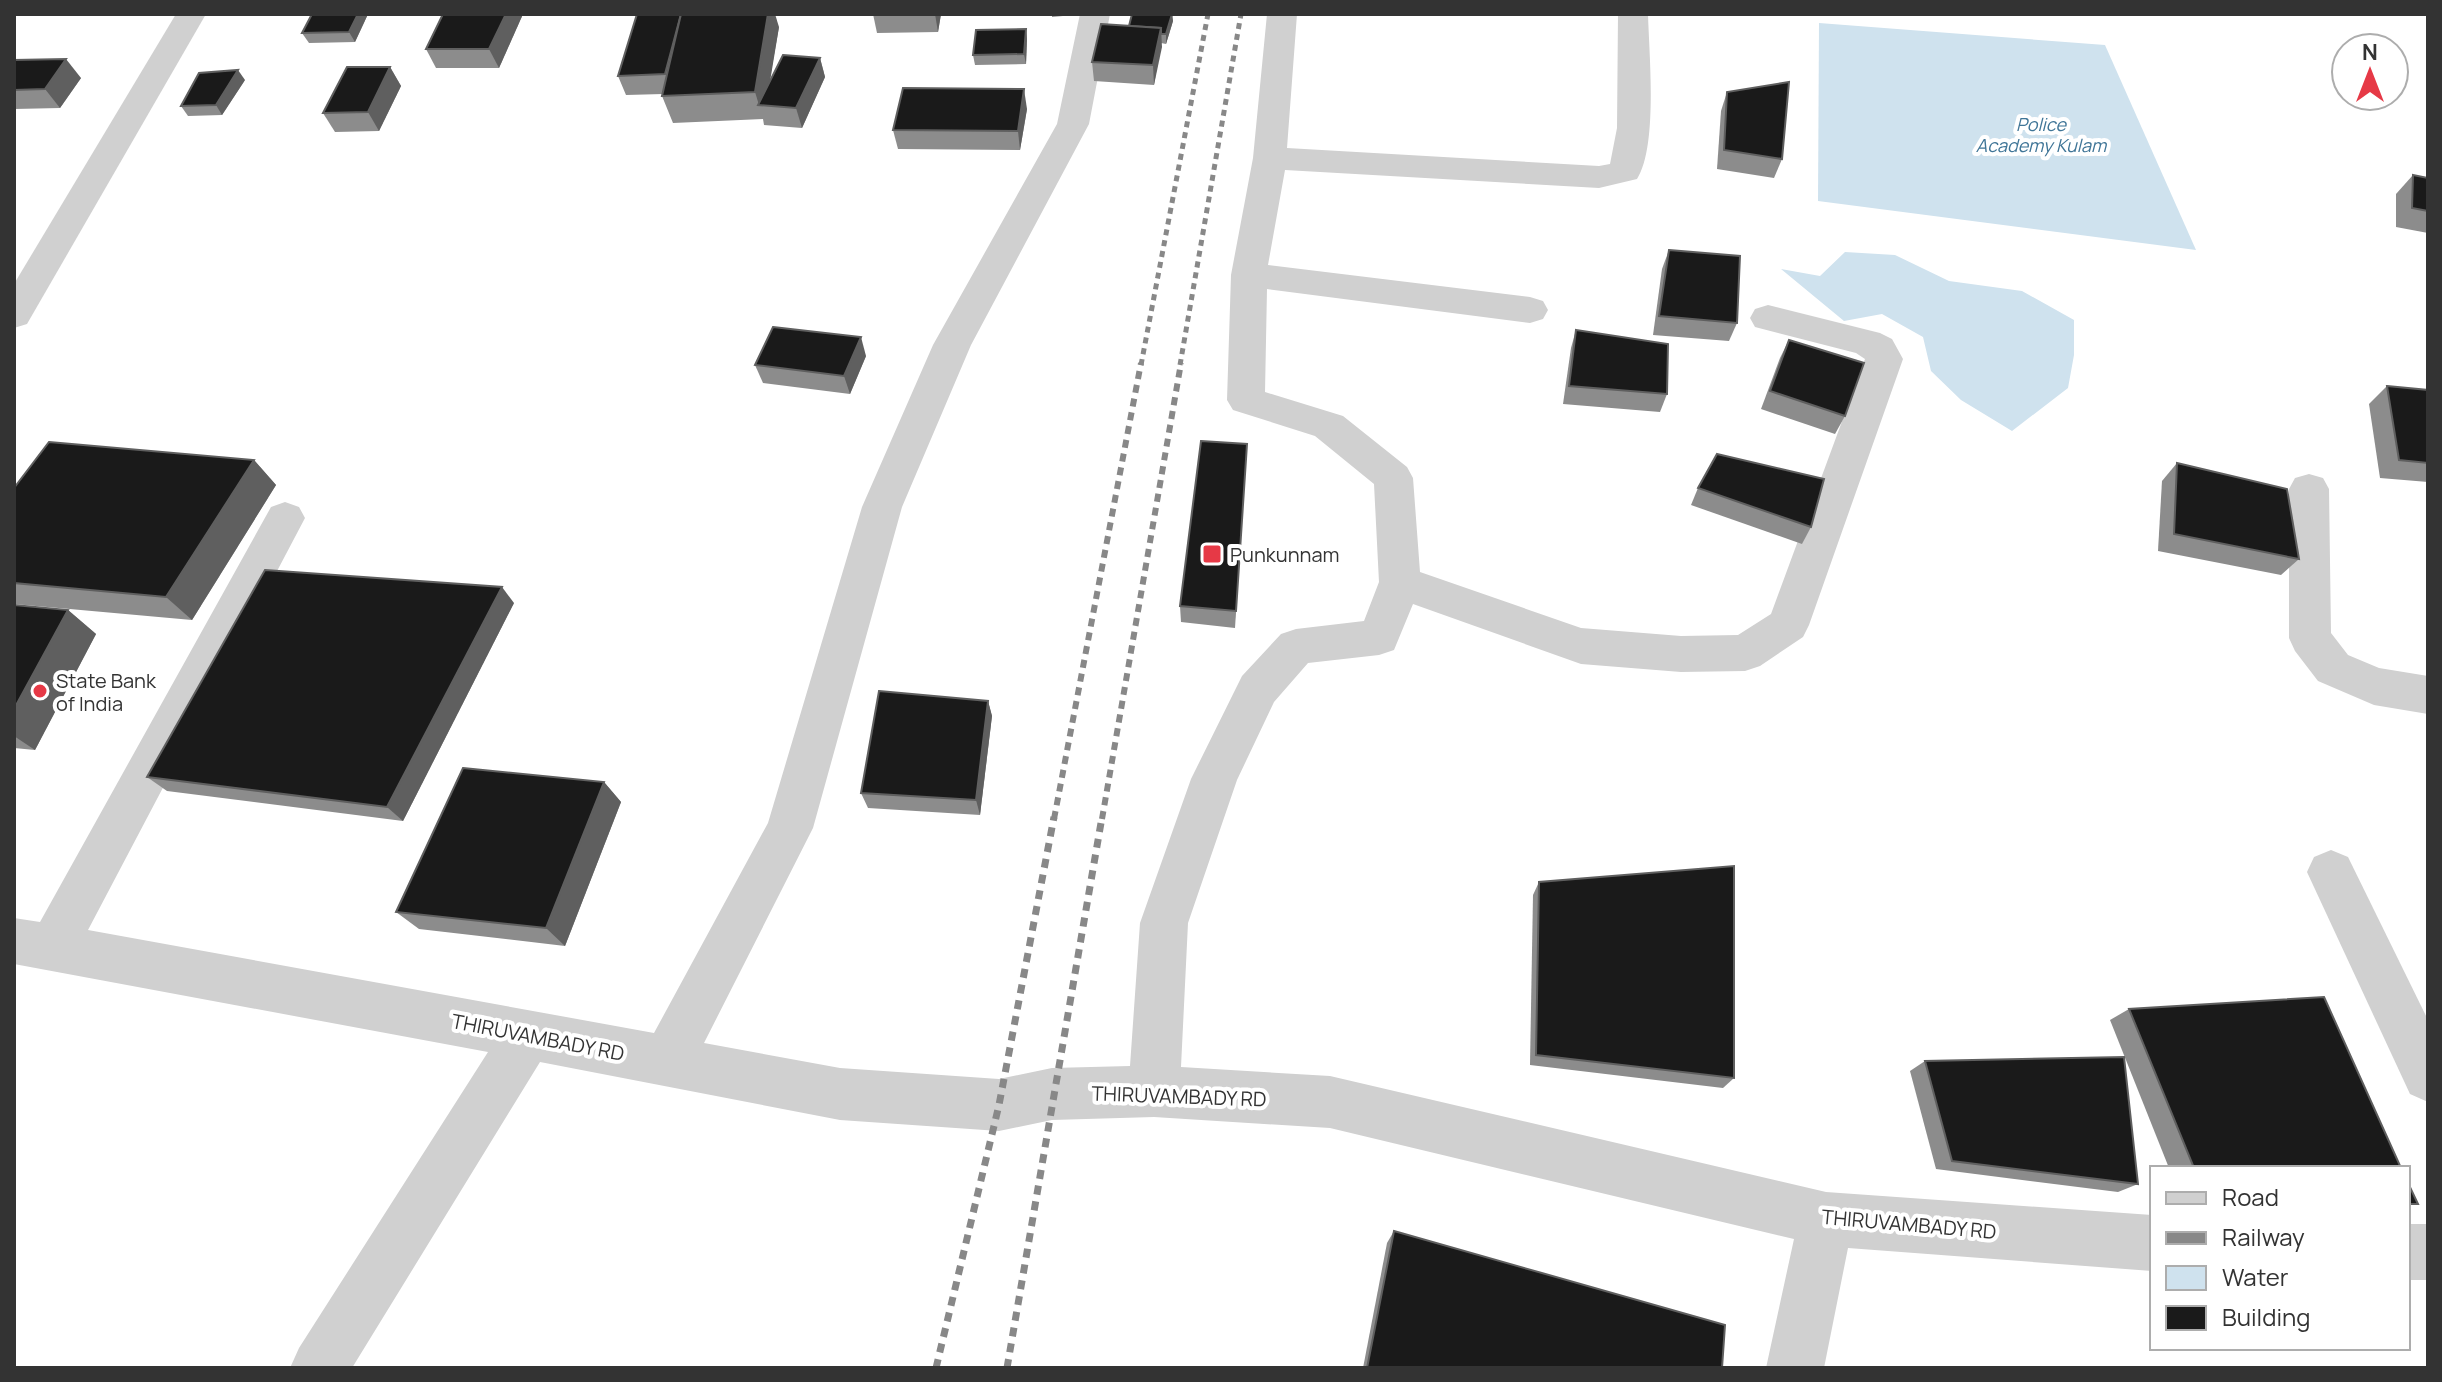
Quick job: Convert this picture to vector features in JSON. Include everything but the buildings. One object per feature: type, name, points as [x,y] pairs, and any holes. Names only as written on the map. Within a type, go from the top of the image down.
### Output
[{"type":"street","points":[[14,315],[191,14]]},
{"type":"street","points":[[667,1062],[790,828],[882,507],[952,345],[1073,124],[1095,14]]},
{"type":"street","points":[[1154,1091],[1164,923],[1214,779],[1258,689],[1296,647],[1379,637],[1400,582],[1393,478],[1329,426],[1246,400],[1249,275],[1270,158],[1282,14]]},
{"type":"street","points":[[1270,158],[1599,177],[1625,171],[1633,128],[1633,14]]},
{"type":"street","points":[[1249,275],[1530,310]]},
{"type":"street","points":[[1400,582],[1581,646],[1681,654],[1745,653],[1788,625],[1884,359],[1879,348],[1867,342],[1768,318]]},
{"type":"street","points":[[2309,489],[2310,638],[2333,668],[2374,686],[2428,695]]},
{"type":"street","points":[[33,945],[285,518]]},
{"type":"street","points":[[2331,872],[2428,1076]]},
{"type":"street","name":"THIRUVAMBADY RD","points":[[33,945],[244,981],[840,1094],[999,1105],[1052,1094],[1154,1091],[1330,1102],[1826,1219],[2150,1243]]},
{"type":"street","points":[[319,1368],[528,1035]]},
{"type":"street","points":[[1795,1368],[1826,1219]]},
{"type":"water","name":"Police Academy Kulam","points":[[1819,23],[2105,45],[2196,250],[1818,201]]},
{"type":"water","points":[[1845,252],[1895,255],[1949,281],[2022,291],[2074,320],[2074,355],[2068,388],[2012,431],[1961,400],[1931,371],[1923,337],[1882,314],[1844,321],[1781,269],[1820,276]]},
{"type":"railway","points":[[1141,365],[1208,14]]},
{"type":"railway","points":[[1180,365],[1241,14]]},
{"type":"railway","points":[[1054,819],[1141,363]]},
{"type":"railway","points":[[1102,819],[1181,363]]},
{"type":"railway","points":[[936,1368],[999,1105],[1054,817]]},
{"type":"railway","points":[[1007,1368],[1102,817]]},
{"type":"place","name":"Punkunnam","points":[[1212,554]]},
{"type":"place","name":"State Bank of India","points":[[40,691]]}]
